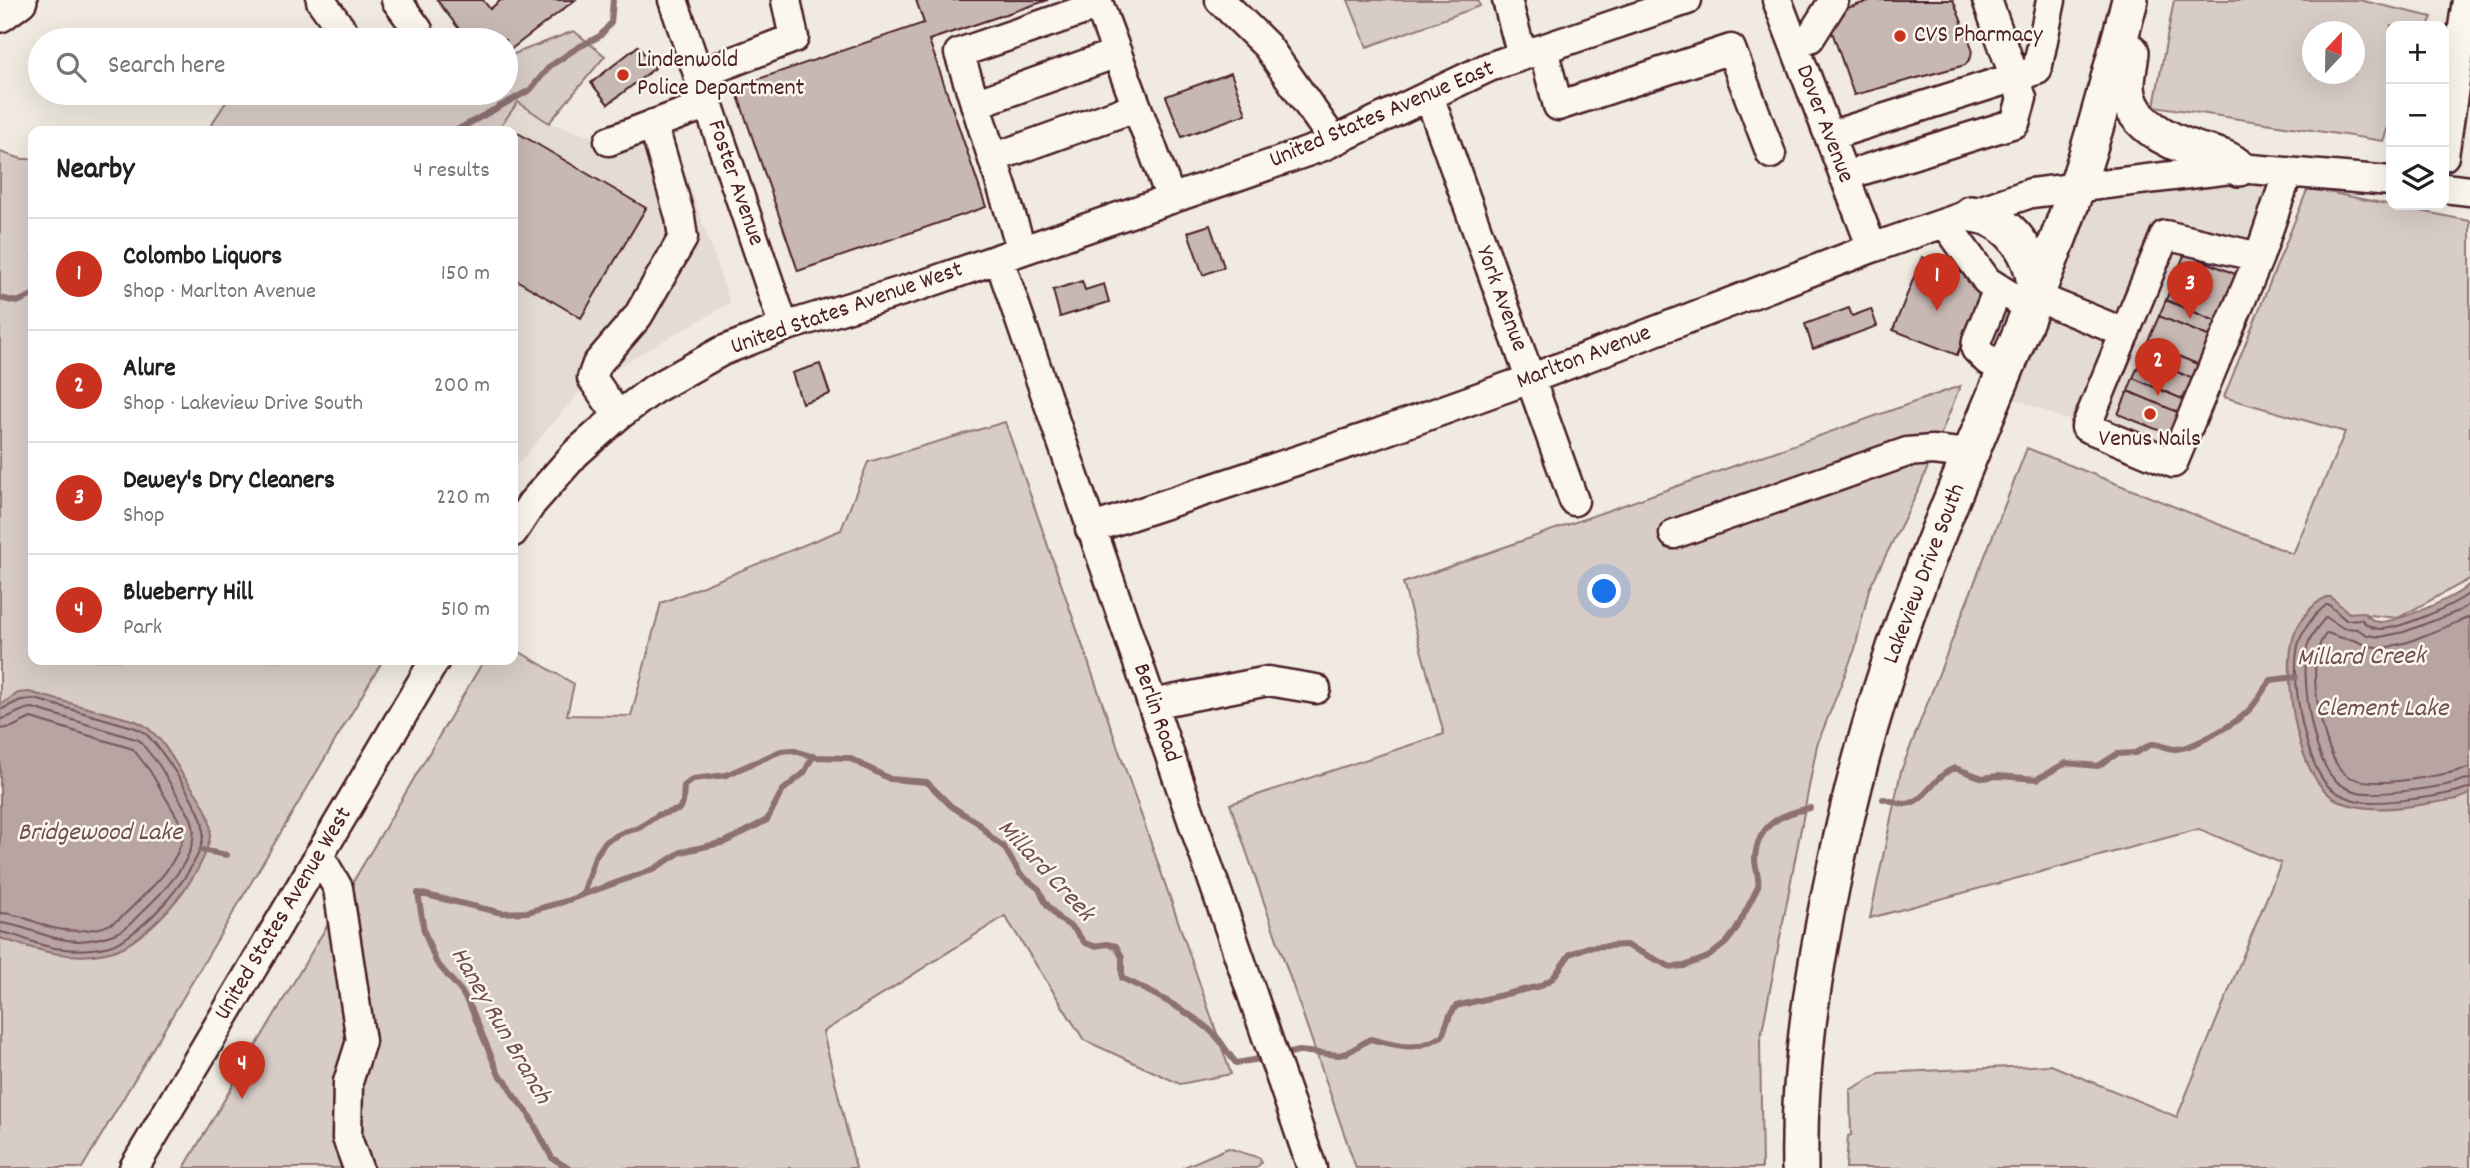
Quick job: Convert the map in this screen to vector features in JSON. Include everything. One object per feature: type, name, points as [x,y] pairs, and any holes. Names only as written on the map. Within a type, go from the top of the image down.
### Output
[{"type":"main road","points":[[0,14],[19,0]]},
{"type":"main road","points":[[2130,0],[2134,31],[2127,85],[2132,107],[2150,128],[2175,143],[2232,161],[2239,168]]},
{"type":"main road","name":"Lakeview Drive South","points":[[1800,1168],[1806,1029],[1816,961],[1845,818],[1872,719],[1910,605],[2076,187],[2096,130],[2130,0]]},
{"type":"main road","points":[[1958,218],[1992,218],[2011,232],[2029,260],[2036,284],[2032,302]]},
{"type":"street","points":[[323,0],[321,1],[340,28]]},
{"type":"street","points":[[396,0],[417,28]]},
{"type":"street","name":"Foster Avenue","points":[[673,0],[784,327]]},
{"type":"street","points":[[698,75],[794,38],[786,0]]},
{"type":"street","points":[[1220,0],[1267,46],[1334,141]]},
{"type":"street","points":[[1507,0],[1558,106],[1731,49],[1771,155]]},
{"type":"street","name":"United States Avenue East","points":[[1010,255],[1334,141],[1489,67],[1687,0]]},
{"type":"street","name":"Dover Avenue","points":[[1777,0],[1872,248]]},
{"type":"street","points":[[1794,44],[1810,38],[1833,0]]},
{"type":"street","points":[[1844,176],[2015,123],[2022,98],[1987,0]]},
{"type":"street","points":[[1829,136],[2038,70],[2051,0]]},
{"type":"street","points":[[2447,147],[2460,108],[2467,0]]},
{"type":"street","name":"Berlin Road","points":[[1117,53],[1099,5],[959,53],[993,158],[1010,255],[1090,529],[1312,1168]]},
{"type":"street","points":[[975,104],[1117,53],[1171,199]]},
{"type":"street","name":"York Avenue","points":[[1429,96],[1574,501]]},
{"type":"street","points":[[609,141],[708,104]]},
{"type":"street","points":[[993,158],[1136,107]]},
{"type":"street","points":[[618,416],[600,394],[592,378],[597,365],[638,316],[683,238],[680,217],[653,124]]},
{"type":"street","name":"Marlton Avenue","points":[[1090,529],[1368,437],[1530,379],[1872,248],[2031,192],[2239,168],[2386,181]]},
{"type":"street","points":[[2259,257],[2165,235],[2086,427],[2173,463],[2259,257],[2288,172]]},
{"type":"street","points":[[2449,189],[2470,191]]},
{"type":"street","points":[[1958,218],[1980,274],[1998,289],[2125,333]]},
{"type":"street","name":"United States Avenue West","points":[[518,524],[532,503],[576,453],[618,416],[654,389],[722,351],[784,327],[1010,255]]},
{"type":"street","points":[[1998,289],[1977,340],[1976,349],[1987,360],[2006,368]]},
{"type":"street","points":[[1674,534],[1906,452],[1932,450],[1970,454]]},
{"type":"street","name":"United States Avenue West","points":[[134,1168],[432,665]]},
{"type":"street","points":[[1152,704],[1268,681],[1316,689]]},
{"type":"street","points":[[318,855],[338,888],[361,1041],[348,1082],[347,1138],[358,1168]]},
{"type":"shaded area","points":[[1348,0],[1478,0],[1480,6],[1367,47]]},
{"type":"shaded area","points":[[2174,0],[2359,0],[2432,17],[2430,21],[2386,21],[2386,133],[2383,141],[2154,106]]},
{"type":"shaded area","points":[[574,31],[605,56],[549,123],[518,102],[518,52]]},
{"type":"shaded area","points":[[518,101],[549,123],[615,144],[668,121],[730,303],[586,385],[518,463],[518,126],[500,126],[515,105],[518,105]]},
{"type":"shaded area","points":[[224,105],[516,105],[501,126],[210,126]]},
{"type":"shaded area","points":[[0,152],[28,159],[28,665],[380,665],[82,1168],[0,1168]]},
{"type":"shaded area","points":[[2288,172],[2173,463],[1996,391],[2076,187]]},
{"type":"shaded area","points":[[2308,188],[2386,204],[2386,210],[2416,210],[2470,221],[2470,579],[2398,618],[2312,609],[2470,788],[2470,1168],[1846,1168],[1848,1136],[1851,1135],[1850,1090],[1880,1073],[2051,1065],[2177,1117],[2281,863],[2199,829],[1870,918],[1901,771],[2027,448],[2293,554],[2345,432],[2224,397]]},
{"type":"shaded area","points":[[1960,386],[1919,489],[1869,589],[1855,649],[1817,745],[1760,1042],[1762,1168],[1356,1168],[1230,804],[1444,734],[1403,583]]},
{"type":"shaded area","points":[[1005,422],[1231,1074],[1180,1084],[1084,1040],[1005,916],[823,1032],[856,1168],[184,1168],[481,665],[518,665],[518,651],[574,684],[567,715],[631,716],[661,603],[841,530],[868,462]]},
{"type":"shaded area","points":[[1228,1148],[1260,1158],[1261,1163],[1256,1168],[1182,1168]]},
{"type":"water","name":"Clement Lake","points":[[2470,583],[2470,794],[2458,799],[2380,808],[2365,808],[2337,800],[2323,789],[2312,773],[2297,729],[2292,705],[2290,660],[2292,643],[2300,623],[2315,604],[2327,597],[2331,597],[2349,613],[2362,612],[2380,622],[2428,607],[2454,595]]},
{"type":"water","name":"Bridgewood Lake","points":[[29,692],[144,725],[157,736],[167,750],[208,816],[210,840],[203,859],[177,900],[142,934],[125,946],[110,952],[68,955],[0,938],[0,705],[18,693]]},
{"type":"building","points":[[437,0],[483,0],[490,9],[501,0],[575,0],[518,44],[518,28],[458,28]]},
{"type":"building","points":[[916,0],[1048,0],[929,40],[986,207],[798,271],[735,87],[924,23]]},
{"type":"building","name":"CVS Pharmacy","points":[[1873,0],[1953,0],[1972,48],[1971,57],[1965,65],[1854,95],[1829,23],[1837,11]]},
{"type":"building","name":"Lindenwold Police Department","points":[[638,46],[655,68],[608,104],[591,83]]},
{"type":"building","points":[[1231,73],[1246,114],[1182,137],[1166,96]]},
{"type":"building","points":[[518,133],[646,208],[581,318],[518,281]]},
{"type":"building","points":[[1210,225],[1224,267],[1203,275],[1188,232]]},
{"type":"building","points":[[2185,253],[2240,276],[2220,323],[2166,300]]},
{"type":"building","points":[[1922,257],[1977,279],[1982,292],[1957,355],[1893,330]]},
{"type":"building","points":[[1082,281],[1085,290],[1104,284],[1109,302],[1060,317],[1053,290]]},
{"type":"building","points":[[2166,300],[2220,323],[2213,338],[2159,316]]},
{"type":"building","points":[[1849,308],[1852,316],[1871,309],[1877,326],[1813,349],[1805,324]]},
{"type":"building","points":[[2159,316],[2213,338],[2202,366],[2147,343]]},
{"type":"building","points":[[2147,343],[2202,366],[2196,380],[2142,357]]},
{"type":"building","points":[[2142,357],[2196,380],[2187,401],[2133,378]]},
{"type":"building","points":[[820,364],[830,394],[802,403],[792,373]]},
{"type":"building","points":[[2133,378],[2187,401],[2182,414],[2128,391]]},
{"type":"building","name":"Venus Nails","points":[[2128,391],[2182,414],[2173,436],[2118,414]]},
{"type":"waterway","points":[[518,97],[530,90],[550,66],[600,36],[611,23],[613,0]]},
{"type":"waterway","points":[[464,126],[503,105]]},
{"type":"waterway","points":[[0,298],[17,302],[28,297]]},
{"type":"waterway","name":"Millard Creek","points":[[1883,799],[1903,804],[1913,802],[1955,768],[1983,778],[1998,776],[2037,779],[2066,763],[2098,766],[2117,754],[2135,753],[2152,744],[2182,748],[2213,735],[2242,716],[2255,704],[2271,680],[2296,677]]},
{"type":"waterway","name":"Millard Creek","points":[[583,894],[595,857],[606,841],[639,828],[658,815],[678,810],[683,803],[684,786],[693,779],[726,775],[781,751],[792,750],[814,757],[849,758],[890,779],[927,782],[951,806],[978,823],[1004,847],[1020,874],[1039,889],[1045,902],[1059,919],[1073,928],[1085,943],[1094,946],[1116,946],[1122,957],[1122,978],[1174,1005],[1201,1023],[1220,1041],[1236,1063],[1266,1058]]},
{"type":"waterway","name":"Millard Creek","points":[[568,1168],[552,1158],[528,1113],[499,1075],[471,1008],[461,991],[436,962],[424,931],[418,893],[502,913],[527,912],[563,902],[654,869],[681,852],[725,842],[767,820],[782,791],[804,773],[813,756]]},
{"type":"waterway","name":"Millard Creek","points":[[1280,1055],[1299,1051],[1339,1055],[1370,1039],[1407,1046],[1423,1045],[1442,1036],[1456,1006],[1540,986],[1553,978],[1570,954],[1588,947],[1626,945],[1671,967],[1684,966],[1708,957],[1726,943],[1736,930],[1758,887],[1755,859],[1760,838],[1765,830],[1780,818],[1810,808]]},
{"type":"waterway","name":"Millard Creek","points":[[201,850],[227,855]]},
{"type":"place","name":"CVS Pharmacy","points":[[1900,36]]},
{"type":"place","name":"Lindenwold Police Department","points":[[623,75]]},
{"type":"place","name":"Colombo Liquors","points":[[1937,311]]},
{"type":"place","name":"Dewey's Dry Cleaners","points":[[2190,319]]},
{"type":"place","name":"Alure","points":[[2158,396]]},
{"type":"place","name":"Venus Nails","points":[[2150,414]]},
{"type":"place","name":"Blueberry Hill","points":[[242,1099]]},
{"type":"water label","name":"Haney Run Branch","points":[[500,1026]]}]
